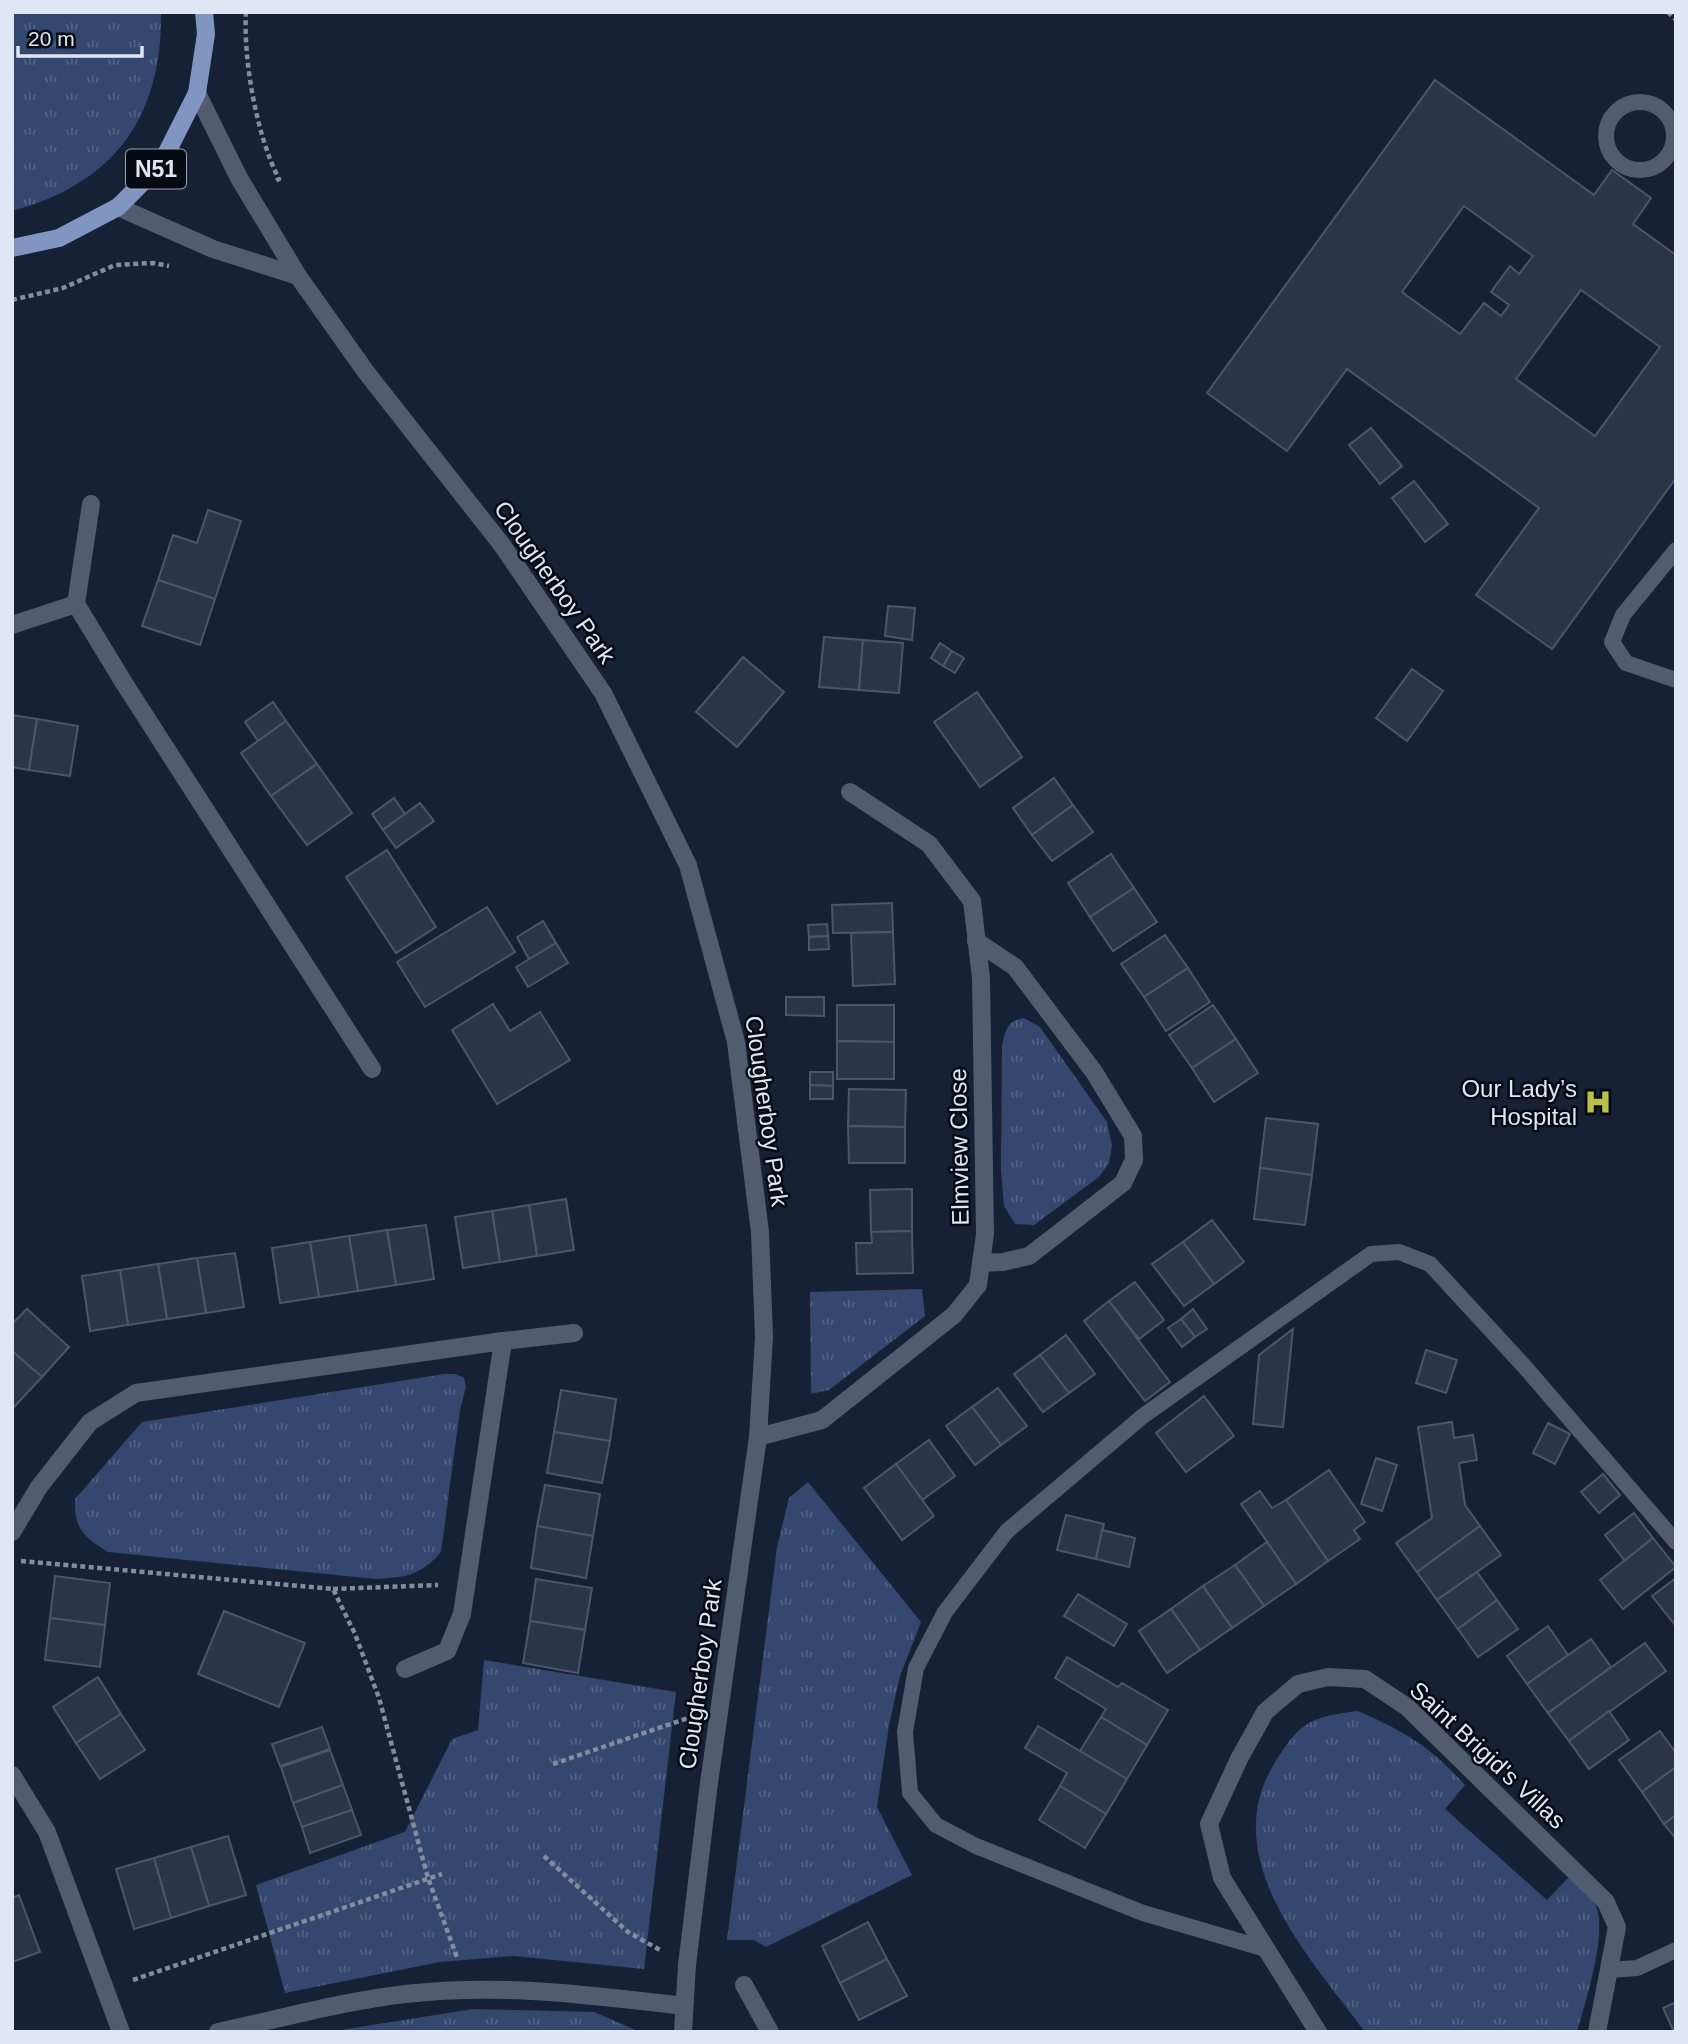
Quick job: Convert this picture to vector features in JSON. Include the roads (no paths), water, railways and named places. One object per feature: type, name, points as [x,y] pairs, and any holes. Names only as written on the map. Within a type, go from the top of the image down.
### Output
[{"type":"main road","name":"N51","points":[[12,248],[59,238],[118,207],[161,164],[197,93],[206,34],[204,12]]},
{"type":"street","name":"Clougherboy Park","points":[[197,93],[239,178],[298,276],[366,372],[502,545],[603,694],[688,865],[736,1042],[758,1219],[764,1337],[758,1437],[719,1707],[687,1965],[683,2032]]},
{"type":"street","points":[[118,207],[213,249],[298,276]]},
{"type":"street","points":[[91,503],[76,604],[372,1069]]},
{"type":"street","points":[[12,625],[76,604]]},
{"type":"street","name":"Elmview Close","points":[[758,1437],[822,1420],[954,1315],[978,1285],[985,1234],[981,978],[972,901],[929,844],[850,792]]},
{"type":"street","points":[[976,941],[1015,967],[1094,1072],[1133,1136],[1134,1160],[1123,1183],[1029,1256],[1003,1262],[981,1263]]},
{"type":"street","points":[[12,1532],[39,1487],[90,1422],[136,1393],[574,1333]]},
{"type":"street","points":[[405,1669],[447,1651],[462,1614],[503,1341]]},
{"type":"street","name":"Saint Brigid's Villas","points":[[1318,2032],[1222,1878],[1209,1824],[1239,1759],[1265,1712],[1297,1684],[1328,1677],[1365,1679],[1408,1707],[1606,1902],[1617,1927],[1597,2032]]},
{"type":"street","points":[[12,1775],[47,1832],[121,2032]]},
{"type":"street","points":[[744,1985],[770,2032]]},
{"type":"street","points":[[218,2032],[407,1994],[497,1989],[592,1995],[684,2006]]},
{"type":"lane","points":[[1633,103],[1656,106],[1665,112],[1671,122],[1674,145],[1669,155],[1653,168],[1632,169],[1622,164],[1609,149],[1608,126],[1613,115],[1633,103]]},
{"type":"lane","points":[[1676,550],[1669,568],[1623,615],[1612,642],[1626,663],[1676,680]]},
{"type":"lane","points":[[1266,1949],[1143,1913],[976,1846],[936,1825],[910,1793],[905,1732],[916,1668],[945,1612],[1007,1531],[1143,1416],[1371,1254],[1399,1252],[1430,1265],[1524,1366],[1676,1542]]},
{"type":"lane","points":[[1609,1970],[1637,1968],[1676,1950]]},
{"type":"place","name":"Our Lady’s Hospital","points":[[1598,1102]]}]
